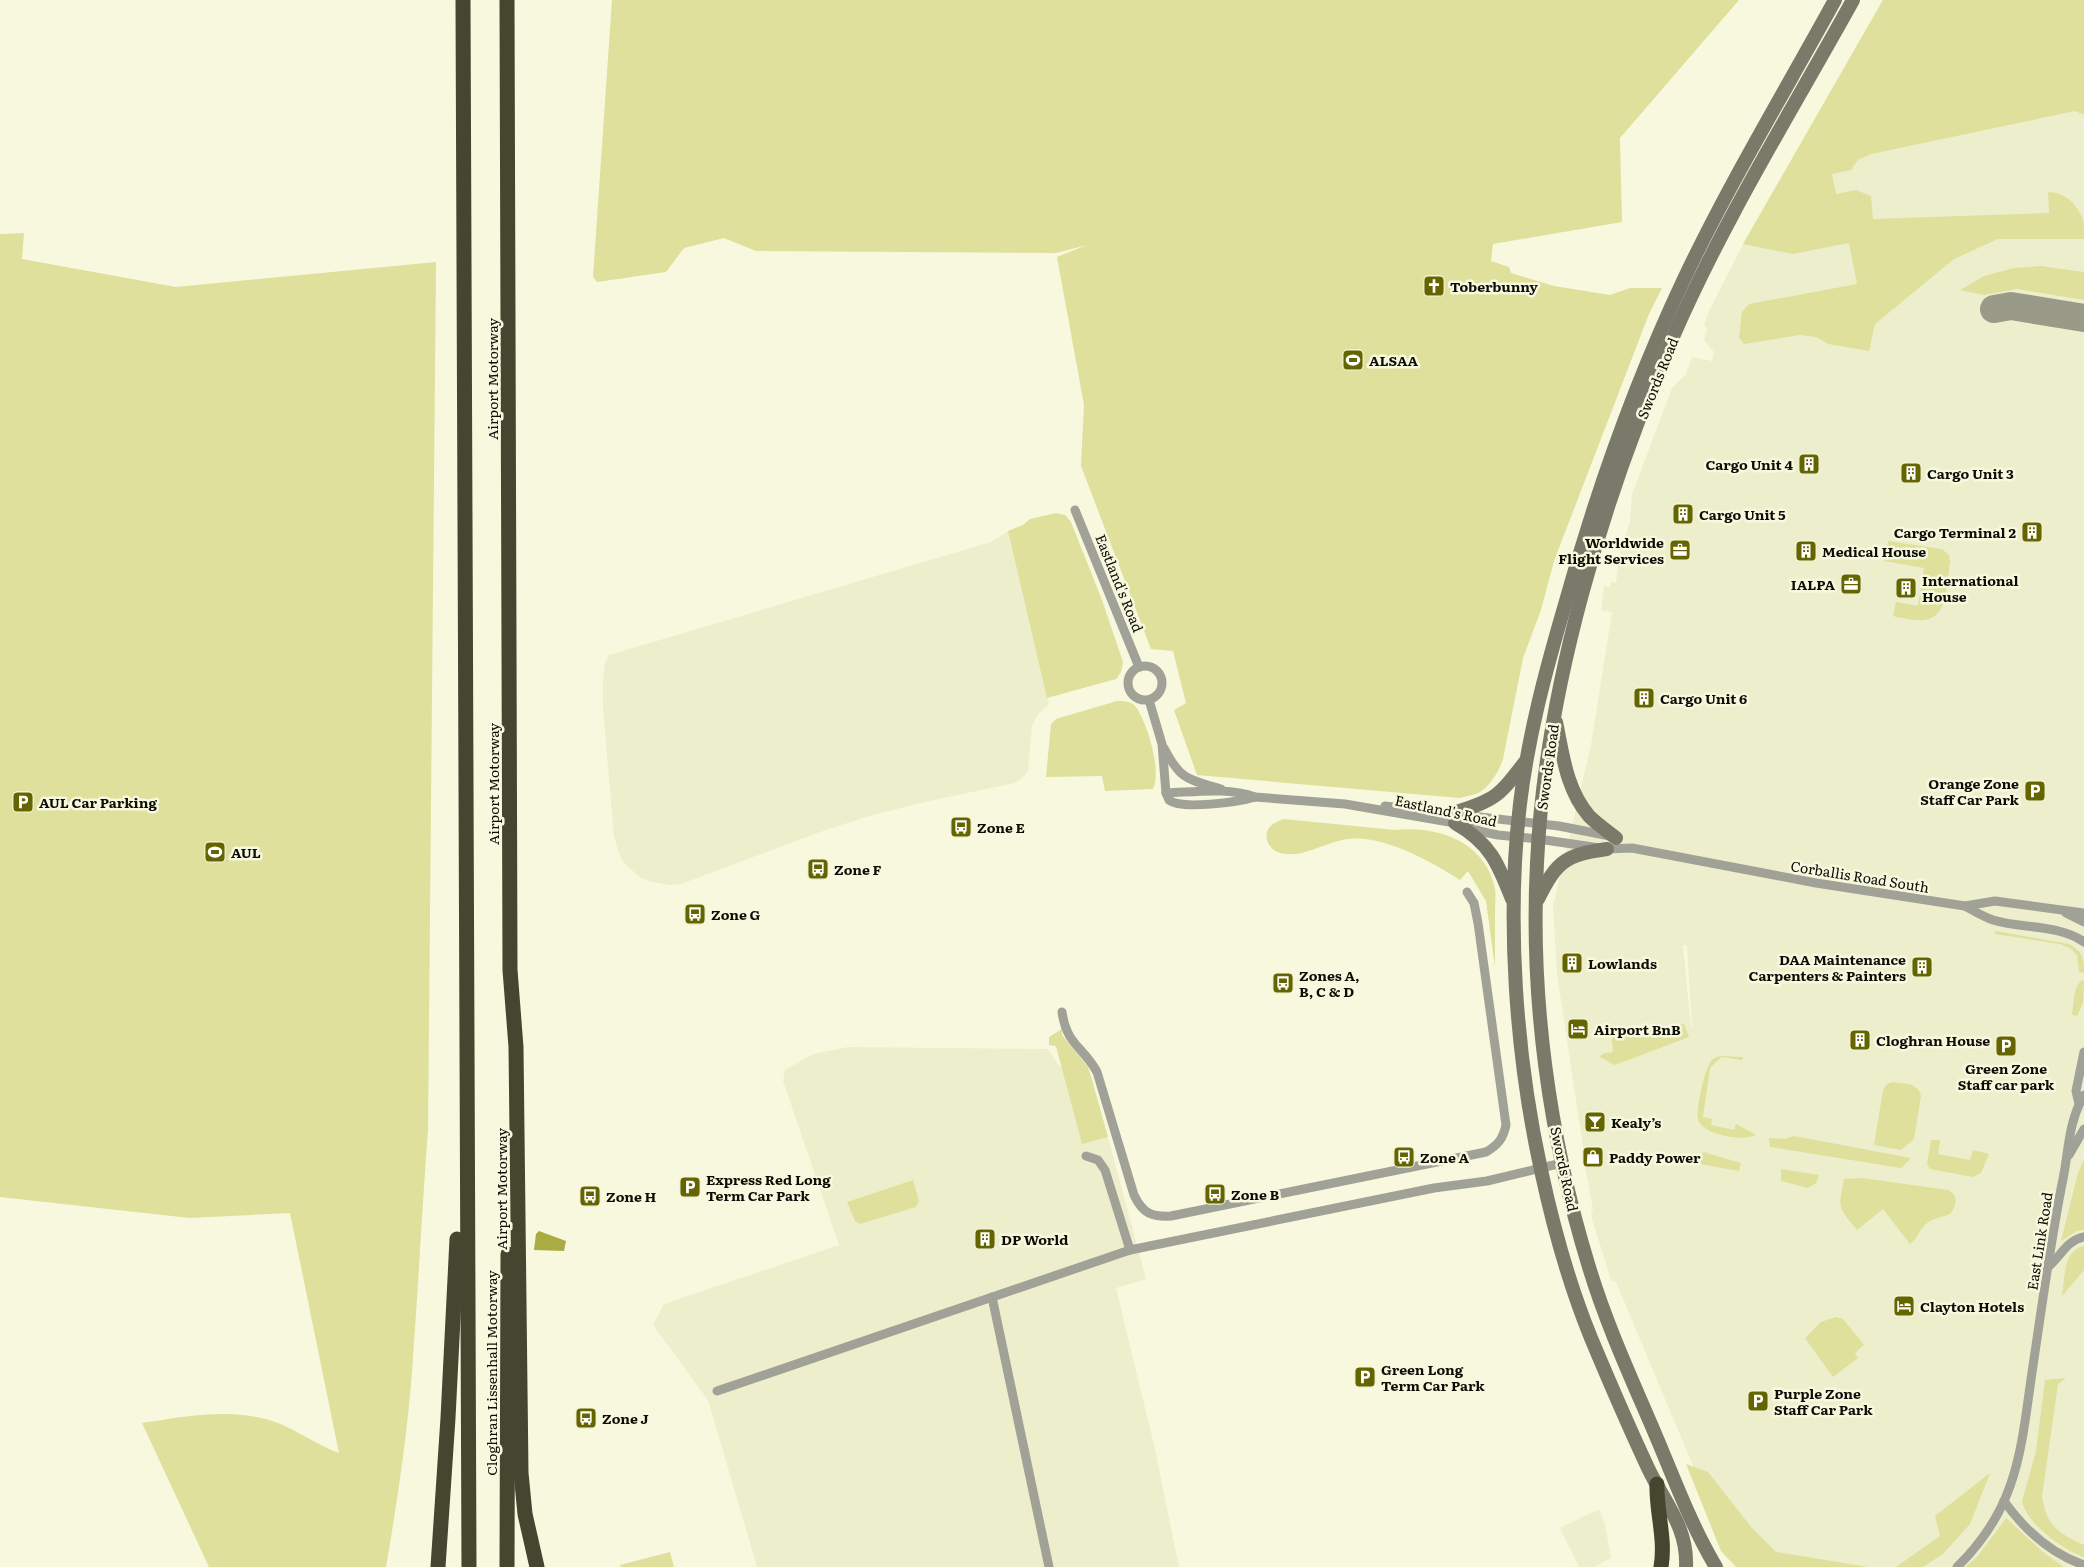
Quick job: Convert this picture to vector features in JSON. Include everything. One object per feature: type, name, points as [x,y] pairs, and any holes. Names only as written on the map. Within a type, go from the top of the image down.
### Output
[{"type":"highway","name":"Airport Motorway","points":[[463,0],[466,1067]]},
{"type":"highway","name":"Airport Motorway","points":[[507,0],[510,970],[516,1047],[521,1473],[525,1514],[537,1567]]},
{"type":"highway","points":[[508,231],[516,0]]},
{"type":"highway","name":"Cloghran Lissenhall Motorway","points":[[507,1567],[510,970]]},
{"type":"highway","points":[[438,1567],[448,1418],[466,1067]]},
{"type":"highway","name":"Cloghran Lissenhall Motorway","points":[[466,1067],[469,1567]]},
{"type":"highway","points":[[1657,1484],[1656,1500],[1663,1538],[1661,1567]]},
{"type":"main road","name":"Swords Road","points":[[1686,1567],[1686,1547],[1682,1530],[1657,1484],[1590,1335],[1566,1268],[1541,1168],[1522,1049],[1517,978],[1514,904],[1518,821],[1526,761],[1536,709],[1569,591],[1605,474],[1631,404],[1684,279],[1727,192],[1835,0]]},
{"type":"main road","name":"Swords Road","points":[[1716,1567],[1696,1529],[1614,1337],[1584,1253],[1562,1163],[1539,1015],[1535,904],[1538,838],[1555,714],[1580,602],[1628,452],[1672,340],[1730,216],[1853,0]]},
{"type":"main road","points":[[1555,714],[1567,776],[1577,799],[1590,817],[1616,838]]},
{"type":"main road","points":[[1514,904],[1497,861],[1490,850],[1454,818],[1495,798],[1503,791],[1526,761]]},
{"type":"main road","points":[[1535,904],[1548,877],[1557,866],[1577,855],[1607,850]]},
{"type":"street","name":"Eastland's Road","points":[[1075,510],[1139,667]]},
{"type":"street","points":[[1139,667],[1150,667],[1162,679],[1161,690],[1154,698],[1149,700],[1137,699],[1129,690],[1128,684],[1131,674],[1139,667]]},
{"type":"street","name":"Eastland's Road","points":[[1149,700],[1162,744],[1174,767],[1188,780],[1230,791]]},
{"type":"street","name":"Eastland's Road","points":[[1162,744],[1166,793],[1169,800],[1179,805],[1244,800],[1255,797]]},
{"type":"street","name":"Eastland's Road","points":[[1166,793],[1243,792],[1255,797],[1345,804],[1370,809],[1454,818],[1518,821]]},
{"type":"street","name":"Eastland's Road","points":[[1454,818],[1484,832],[1517,836]]},
{"type":"street","name":"Corballis Road South","points":[[1518,821],[1583,830],[1616,838],[1632,848]]},
{"type":"street","name":"Corballis Road South","points":[[1517,836],[1607,850],[1632,848],[1816,884],[1965,906],[1995,901],[2084,913]]},
{"type":"street","points":[[1062,1012],[1069,1036],[1091,1062],[1096,1072],[1134,1196],[1140,1207],[1151,1214],[1171,1216],[1486,1152],[1496,1146],[1503,1138],[1506,1125],[1478,923],[1474,903],[1466,892]]},
{"type":"street","points":[[1965,906],[1992,920],[2060,932],[2084,942]]},
{"type":"street","points":[[2064,911],[2084,922]]},
{"type":"street","name":"East Link Road","points":[[2079,1104],[2076,1091],[2084,1052]]},
{"type":"street","name":"East Link Road","points":[[1957,1567],[1982,1540],[2000,1512],[2019,1462],[2050,1248],[2067,1157],[2068,1136],[2084,1095]]},
{"type":"street","points":[[2067,1157],[2082,1132]]},
{"type":"street","points":[[1086,1156],[1098,1160],[1105,1170],[1130,1250]]},
{"type":"street","points":[[717,1391],[1130,1250],[1434,1188],[1487,1180],[1562,1163]]},
{"type":"street","points":[[2048,1267],[2060,1256],[2071,1241],[2084,1237]]},
{"type":"street","points":[[992,1297],[1049,1567]]},
{"type":"street","points":[[2004,1500],[2019,1520],[2044,1543],[2063,1557],[2084,1566]]},
{"type":"shaded area","points":[[1883,0],[2084,0],[2084,1567],[1748,1567],[1719,1528],[1616,1282],[1611,1280],[1592,1219],[1591,1211],[1593,1210],[1584,1161],[1616,1161],[1585,1160],[1557,974],[1553,906],[1591,745],[1612,612],[1601,610],[1604,586],[1610,587],[1611,582],[1616,582],[1620,553],[1630,521],[1632,494],[1672,388],[1686,374],[1692,357],[1712,361],[1714,352],[1704,340],[1707,329],[1704,325],[1709,311],[1743,244]],"holes":[[[1683,945],[1687,945],[1692,1027]]]},
{"type":"shaded area","points":[[1008,531],[1049,704],[1038,714],[1032,726],[1028,771],[1020,780],[1015,783],[869,816],[823,831],[681,884],[670,885],[641,878],[624,863],[614,836],[603,709],[603,680],[605,663],[609,655],[991,542]]},
{"type":"shaded area","points":[[848,1047],[1048,1049],[1059,1066],[1070,1071],[1091,1074],[1146,1279],[1116,1288],[1155,1449],[1179,1567],[757,1567],[708,1400],[653,1325],[664,1304],[839,1245],[783,1081],[785,1070],[813,1054]]},
{"type":"shaded area","points":[[539,1231],[566,1241],[564,1251],[534,1250],[536,1234]]},
{"type":"shaded area","points":[[1599,1509],[1605,1524],[1611,1558],[1594,1567],[1579,1567],[1560,1528]]},
{"type":"green space","name":"ALSAA","points":[[612,0],[1739,0],[1620,138],[1622,222],[1493,244],[1491,261],[1509,267],[1511,273],[1554,286],[1610,295],[1630,288],[1662,288],[1649,314],[1554,561],[1541,610],[1523,658],[1503,759],[1497,773],[1488,786],[1478,793],[1460,798],[1197,775],[1174,710],[1186,703],[1173,651],[1151,649],[1081,466],[1084,405],[1057,257],[1087,245],[1056,253],[756,251],[724,238],[684,248],[666,272],[597,282],[593,277]]},
{"type":"green space","points":[[1883,0],[2084,0],[2084,115],[2075,111],[1871,154],[1858,160],[1851,170],[1832,174],[1836,194],[1856,190],[1871,196],[1873,219],[2049,213],[2048,192],[2060,194],[2074,204],[2083,220],[2084,239],[1998,239],[1954,259],[1875,324],[1869,351],[1828,344],[1816,337],[1800,335],[1744,344],[1739,338],[1742,312],[1749,304],[1857,284],[1849,243],[1793,254],[1743,244]]},
{"type":"green space","name":"AUL","points":[[24,233],[22,259],[176,287],[436,262],[428,1129],[410,1396],[386,1567],[209,1567],[142,1423],[213,1414],[248,1416],[266,1419],[283,1425],[339,1453],[290,1213],[190,1218],[0,1197],[0,234]]},
{"type":"green space","points":[[2041,266],[2084,272],[2084,300],[2017,289],[1984,295],[1960,290],[1984,276],[2014,268]]},
{"type":"green space","points":[[1056,513],[1065,515],[1071,522],[1102,600],[1123,662],[1121,672],[1116,679],[1047,698],[1008,531],[1023,525],[1030,519]]},
{"type":"green space","points":[[1888,541],[1942,549],[1949,555],[1950,561],[1945,597],[1938,613],[1932,618],[1916,620],[1893,616],[1896,602],[1918,606],[1924,568],[1884,561]]},
{"type":"green space","points":[[1117,701],[1133,704],[1140,713],[1152,746],[1156,771],[1153,789],[1105,791],[1102,776],[1046,777],[1051,724],[1056,719]]},
{"type":"green space","points":[[1283,819],[1395,830],[1428,830],[1458,840],[1471,848],[1482,859],[1490,873],[1495,889],[1495,967],[1486,901],[1468,871],[1460,880],[1406,850],[1361,839],[1347,839],[1297,854],[1280,853],[1275,851],[1269,844],[1267,832],[1273,824]]},
{"type":"green space","points":[[1995,931],[2069,944],[2080,952],[2084,963],[2084,973],[2079,972],[2077,955],[2070,948],[2060,944],[1995,934]]},
{"type":"green space","points":[[2082,980],[2084,981],[2083,1003],[2077,1016],[2072,1015],[2075,991]]},
{"type":"green space","points":[[1684,1024],[1689,1037],[1615,1065],[1600,1057],[1602,1054],[1613,1052],[1611,1032],[1626,1029],[1632,1032]]},
{"type":"green space","points":[[1062,1029],[1062,1035],[1088,1067],[1108,1137],[1082,1144],[1056,1046],[1049,1045],[1049,1037]]},
{"type":"green space","points":[[1720,1056],[1743,1057],[1742,1060],[1721,1057],[1710,1068],[1703,1117],[1712,1119],[1711,1125],[1734,1130],[1736,1124],[1756,1135],[1742,1138],[1725,1136],[1703,1127],[1699,1122],[1699,1101],[1706,1073],[1712,1060]]},
{"type":"green space","points":[[1892,1082],[1914,1086],[1921,1096],[1914,1139],[1901,1150],[1874,1145],[1883,1090],[1887,1084]]},
{"type":"green space","points":[[1794,1136],[1911,1158],[1901,1168],[1770,1147],[1769,1138],[1784,1139]]},
{"type":"green space","points":[[1931,1140],[1940,1140],[1938,1154],[1970,1160],[1973,1150],[1989,1154],[1981,1173],[1973,1177],[1930,1169],[1927,1164]]},
{"type":"green space","points":[[1703,1152],[1741,1163],[1739,1171],[1700,1164]]},
{"type":"green space","points":[[2084,1159],[2084,1230],[2077,1231],[2061,1241],[2078,1173]]},
{"type":"green space","points":[[1781,1169],[1819,1175],[1816,1183],[1808,1188],[1781,1181]]},
{"type":"green space","points":[[1862,1178],[1948,1190],[1952,1192],[1956,1201],[1950,1214],[1926,1224],[1910,1244],[1883,1209],[1857,1230],[1843,1211],[1840,1202],[1844,1179]]},
{"type":"green space","points":[[913,1180],[919,1201],[916,1207],[860,1224],[855,1221],[847,1202]]},
{"type":"green space","points":[[2084,1246],[2084,1270],[2062,1296],[2066,1265],[2072,1253]]},
{"type":"green space","points":[[1836,1317],[1843,1319],[1864,1345],[1855,1353],[1858,1358],[1833,1377],[1805,1338],[1821,1322]]},
{"type":"green space","points":[[2066,1378],[2058,1384],[2042,1497],[2044,1507],[2051,1522],[2067,1537],[2084,1545],[2084,1557],[2066,1549],[2038,1527],[2025,1509],[2022,1501],[2036,1451],[2045,1380]]},
{"type":"green space","points":[[1686,1464],[1708,1472],[1752,1528],[1776,1552],[1868,1567],[1736,1567],[1721,1551]]},
{"type":"green space","points":[[1990,1473],[1970,1524],[1943,1554],[1923,1567],[1896,1567],[1940,1536],[1935,1516]]},
{"type":"green space","points":[[2006,1518],[2043,1552],[2064,1567],[1965,1567],[1977,1557]]},
{"type":"green space","points":[[670,1552],[674,1567],[621,1567],[620,1565]]},
{"type":"taxiway","points":[[1994,309],[2011,306],[2084,318]]},
{"type":"place","name":"Toberbunny","points":[[1434,286]]},
{"type":"place","name":"ALSAA","points":[[1353,360]]},
{"type":"place","name":"Cargo Unit 4","points":[[1809,464]]},
{"type":"place","name":"Cargo Unit 3","points":[[1911,473]]},
{"type":"place","name":"Cargo Unit 5","points":[[1683,514]]},
{"type":"place","name":"Cargo Terminal 2","points":[[2032,532]]},
{"type":"place","name":"Worldwide Flight Services","points":[[1680,550]]},
{"type":"place","name":"Medical House","points":[[1806,551]]},
{"type":"place","name":"IALPA","points":[[1851,584]]},
{"type":"place","name":"International House","points":[[1906,588]]},
{"type":"place","name":"Cargo Unit 6","points":[[1644,698]]},
{"type":"place","name":"Orange Zone Staff Car Park","points":[[2035,791]]},
{"type":"place","name":"AUL Car Parking","points":[[23,802]]},
{"type":"place","name":"Zone E","points":[[961,827]]},
{"type":"place","name":"AUL","points":[[215,852]]},
{"type":"place","name":"Zone F","points":[[818,869]]},
{"type":"place","name":"Zone G","points":[[695,914]]},
{"type":"place","name":"Lowlands","points":[[1572,963]]},
{"type":"place","name":"DAA Maintenance Carpenters & Painters","points":[[1922,967]]},
{"type":"place","name":"Zones A, B, C & D","points":[[1283,983]]},
{"type":"place","name":"Airport BnB","points":[[1578,1029]]},
{"type":"place","name":"Cloghran House","points":[[1860,1040]]},
{"type":"place","name":"Green Zone Staff car park","points":[[2006,1046]]},
{"type":"place","name":"Kealy’s","points":[[1595,1122]]},
{"type":"place","name":"Zone A","points":[[1404,1157]]},
{"type":"place","name":"Paddy Power","points":[[1593,1157]]},
{"type":"place","name":"Express Red Long Term Car Park","points":[[690,1187]]},
{"type":"place","name":"Zone B","points":[[1215,1194]]},
{"type":"place","name":"Zone H","points":[[590,1196]]},
{"type":"place","name":"DP World","points":[[985,1239]]},
{"type":"place","name":"Clayton Hotels","points":[[1904,1306]]},
{"type":"place","name":"Green Long Term Car Park","points":[[1365,1377]]},
{"type":"place","name":"Purple Zone Staff Car Park","points":[[1758,1401]]},
{"type":"place","name":"Zone J","points":[[586,1418]]}]
